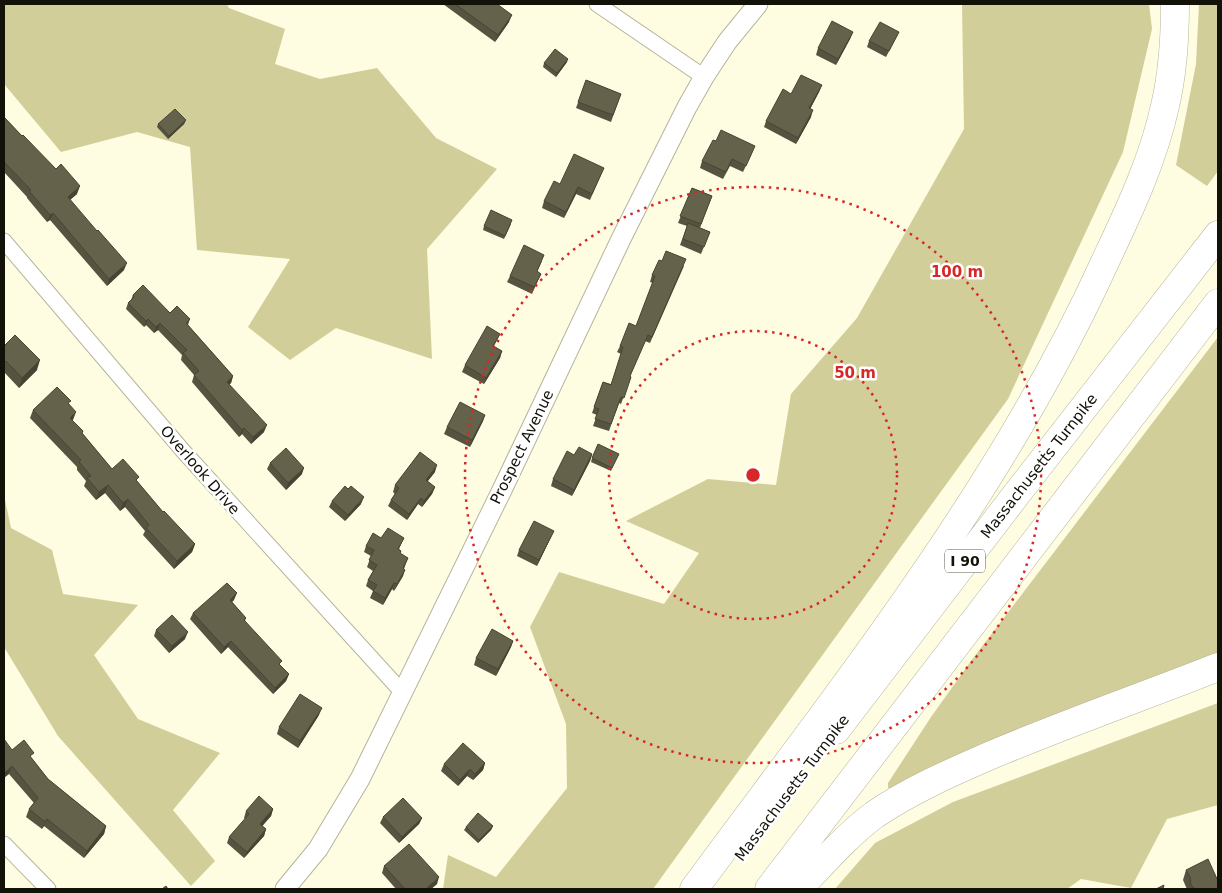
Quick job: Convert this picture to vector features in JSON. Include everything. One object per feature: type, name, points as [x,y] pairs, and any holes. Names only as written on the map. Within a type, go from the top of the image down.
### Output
[{"type":"highway","points":[[694,889],[808,737],[929,568],[994,469],[1059,356],[1093,290],[1135,195],[1152,151],[1165,107],[1172,68],[1175,4]]},
{"type":"highway","name":"Massachusetts Turnpike","points":[[715,889],[1012,500],[1218,235]]},
{"type":"highway","name":"I 90","points":[[769,889],[1218,303]]},
{"type":"highway","points":[[798,889],[850,836],[874,816],[906,796],[1025,740],[1218,667]]},
{"type":"street","points":[[597,4],[704,77]]},
{"type":"street","name":"Prospect Avenue","points":[[285,889],[318,849],[360,780],[506,481],[621,239],[687,107],[704,77],[749,8]]},
{"type":"street","name":"Overlook Drive","points":[[4,241],[190,459],[403,693]]},
{"type":"street","points":[[4,844],[48,889]]},
{"type":"shaded area","points":[[4,4],[227,4],[229,8],[285,29],[275,64],[320,79],[377,68],[436,138],[497,169],[427,249],[432,359],[336,328],[290,360],[248,327],[290,259],[197,250],[190,147],[137,132],[61,152],[4,84]]},
{"type":"shaded area","points":[[962,4],[1149,4],[1152,29],[1123,152],[1008,399],[653,889],[443,889],[448,855],[496,877],[567,788],[566,724],[530,627],[559,572],[664,604],[699,553],[626,521],[708,479],[776,485],[791,394],[857,318],[964,129]]},
{"type":"shaded area","points":[[1199,4],[1218,4],[1218,171],[1207,186],[1176,165],[1196,64]]},
{"type":"shaded area","points":[[1218,337],[1218,654],[967,751],[924,770],[892,788],[888,788],[888,783],[931,717],[971,661]]},
{"type":"shaded area","points":[[4,495],[11,528],[52,550],[63,594],[138,605],[94,655],[138,719],[220,753],[173,810],[215,861],[191,886],[58,736],[4,647]]},
{"type":"shaded area","points":[[1218,703],[1218,805],[1167,819],[1131,888],[1081,879],[1067,889],[835,889],[875,843],[953,802]]},
{"type":"building","points":[[455,4],[497,4],[512,15],[498,35]]},
{"type":"building","points":[[832,21],[853,32],[838,59],[818,48]]},
{"type":"building","points":[[880,22],[899,32],[889,51],[869,41]]},
{"type":"building","points":[[555,49],[568,59],[557,73],[544,63]]},
{"type":"building","points":[[801,75],[822,85],[809,108],[813,110],[798,138],[766,121],[783,89],[791,94]]},
{"type":"building","points":[[586,80],[621,94],[613,115],[578,102]]},
{"type":"building","points":[[175,109],[186,120],[169,136],[158,124]]},
{"type":"building","points":[[4,117],[56,169],[61,164],[80,186],[68,197],[127,263],[109,279],[53,213],[50,215],[29,191],[31,190],[4,162]]},
{"type":"building","points":[[721,130],[755,146],[746,166],[732,159],[726,172],[702,161],[713,140],[716,141]]},
{"type":"building","points":[[574,154],[604,168],[592,194],[578,187],[566,212],[544,201],[554,181],[560,184]]},
{"type":"building","points":[[692,188],[712,196],[701,224],[680,216]]},
{"type":"building","points":[[491,210],[512,220],[505,236],[484,226]]},
{"type":"building","points":[[688,223],[710,232],[704,247],[683,239]]},
{"type":"building","points":[[524,245],[544,255],[537,271],[541,274],[534,287],[510,276]]},
{"type":"building","points":[[666,251],[686,259],[652,337],[648,335],[630,376],[624,398],[621,397],[611,424],[595,419],[599,409],[594,407],[603,382],[611,385],[623,347],[620,346],[629,323],[636,326],[655,276],[652,275],[659,260],[662,261]]},
{"type":"building","points":[[143,285],[170,313],[177,306],[190,319],[186,323],[233,376],[227,382],[267,425],[253,437],[244,428],[242,430],[194,375],[199,371],[183,353],[187,350],[160,323],[156,327],[148,319],[146,321],[128,303]]},
{"type":"building","points":[[487,326],[500,334],[493,346],[502,351],[486,378],[465,365]]},
{"type":"building","points":[[15,335],[40,360],[22,378],[6,361],[4,363],[4,344]]},
{"type":"building","points":[[57,387],[71,401],[68,403],[76,412],[70,418],[83,431],[82,433],[112,469],[123,459],[139,477],[136,480],[163,512],[195,544],[177,561],[146,528],[149,525],[128,499],[123,503],[108,485],[99,492],[87,478],[91,476],[79,462],[81,460],[33,410]]},
{"type":"building","points":[[460,402],[485,415],[472,440],[447,427]]},
{"type":"building","points":[[598,444],[619,454],[612,468],[592,458]]},
{"type":"building","points":[[579,447],[592,454],[574,490],[553,479],[567,451],[574,455]]},
{"type":"building","points":[[286,448],[304,468],[288,483],[270,463]]},
{"type":"building","points":[[420,452],[437,465],[426,480],[435,487],[424,501],[421,498],[409,514],[391,500],[399,488],[395,485]]},
{"type":"building","points":[[345,486],[348,489],[351,486],[364,497],[348,515],[332,501]]},
{"type":"building","points":[[534,521],[554,531],[539,560],[519,550]]},
{"type":"building","points":[[388,528],[404,538],[398,549],[401,551],[400,553],[408,558],[403,568],[405,570],[397,584],[394,583],[385,598],[373,591],[377,585],[368,580],[377,565],[369,560],[374,550],[366,546],[373,533],[381,538]]},
{"type":"building","points":[[227,583],[237,593],[230,600],[246,618],[244,620],[282,661],[279,664],[289,674],[275,688],[231,641],[224,647],[193,613]]},
{"type":"building","points":[[172,615],[188,632],[172,646],[156,630]]},
{"type":"building","points":[[492,629],[513,641],[498,669],[476,658]]},
{"type":"building","points":[[300,694],[322,708],[300,741],[279,727]]},
{"type":"building","points":[[4,739],[12,750],[24,740],[34,753],[30,756],[48,779],[106,826],[87,851],[47,819],[45,822],[29,809],[38,798],[12,766],[4,773]]},
{"type":"building","points":[[463,743],[485,763],[475,774],[470,769],[460,780],[444,764]]},
{"type":"building","points":[[259,796],[273,809],[260,824],[266,829],[247,852],[229,837],[249,814],[246,811]]},
{"type":"building","points":[[403,798],[422,818],[402,837],[383,817]]},
{"type":"building","points":[[478,813],[493,826],[479,840],[466,827]]},
{"type":"building","points":[[409,844],[439,877],[426,889],[405,889],[384,866]]},
{"type":"building","points":[[1208,859],[1218,881],[1218,889],[1195,889],[1191,885],[1190,877],[1186,870]]}]
